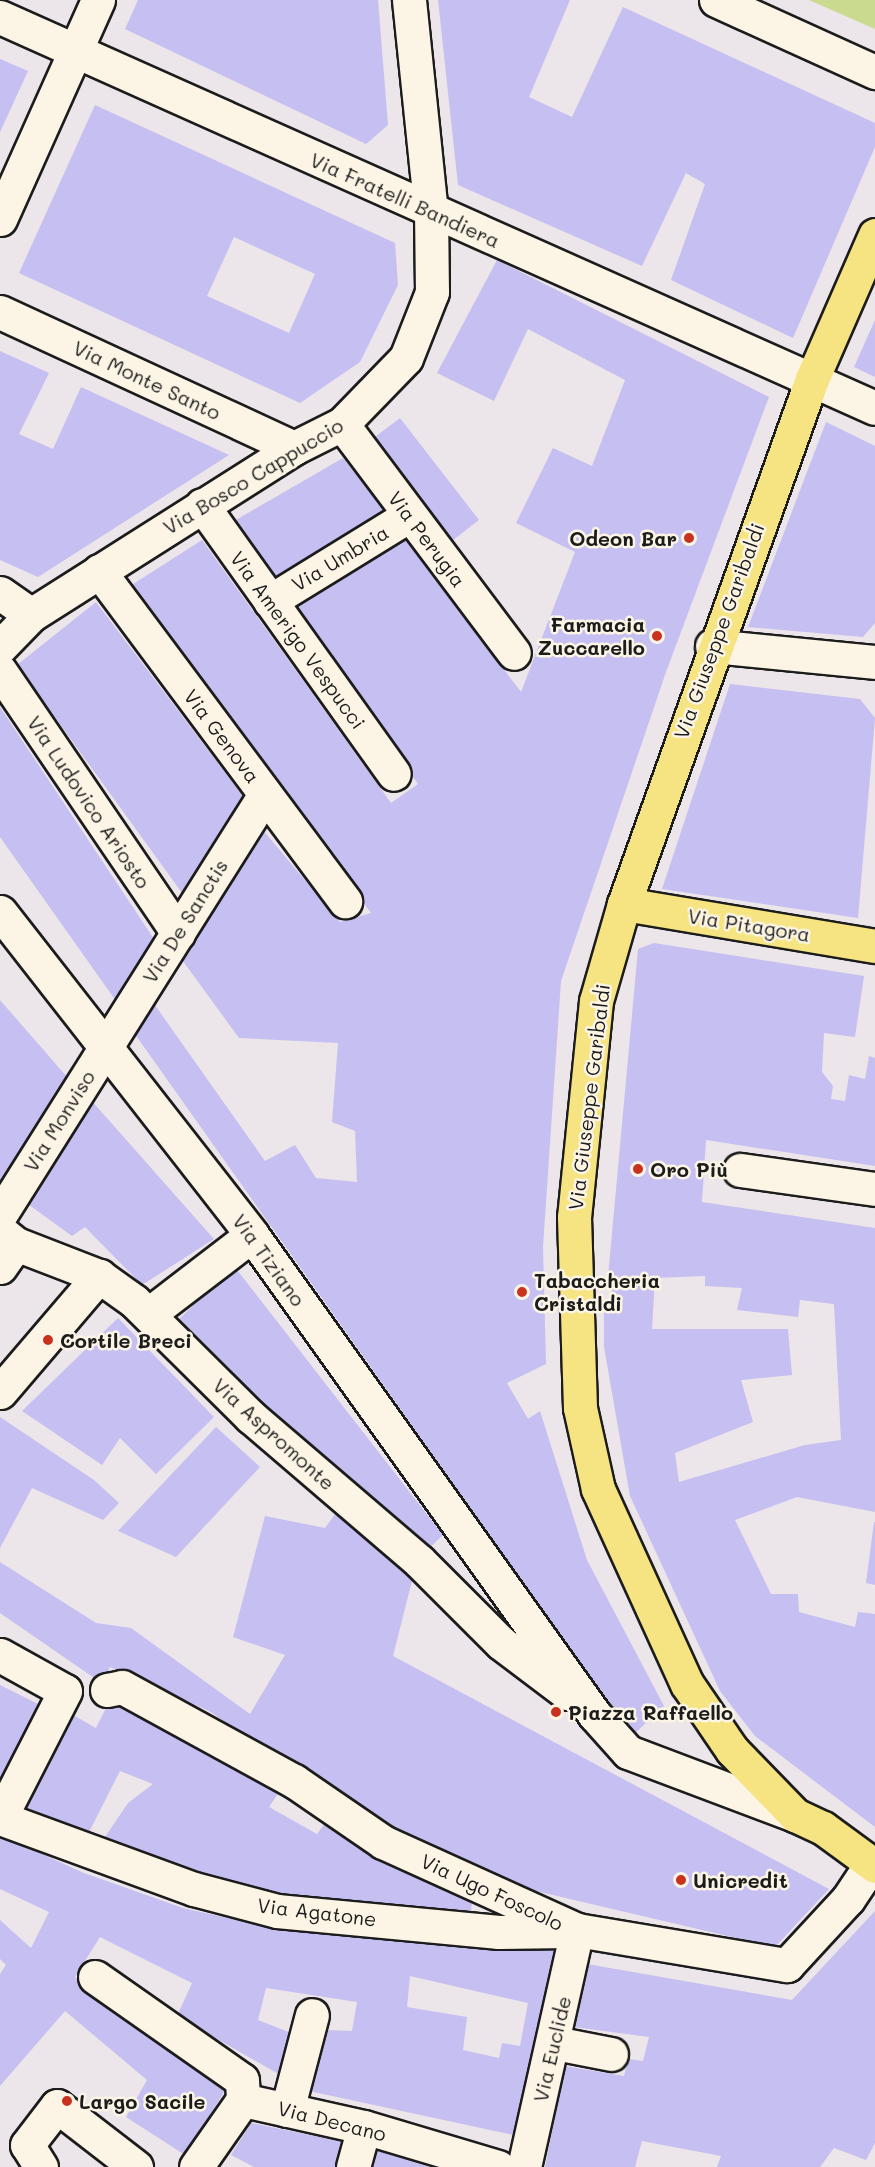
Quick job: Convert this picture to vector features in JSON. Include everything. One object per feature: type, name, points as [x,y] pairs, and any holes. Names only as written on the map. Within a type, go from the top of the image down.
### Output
[{"type":"main road","name":"Via Giuseppe Garibaldi","points":[[873,1865],[795,1815],[732,1750],[687,1684],[598,1489],[580,1408],[574,1217],[596,1000],[624,904],[712,646],[812,379],[875,235]]},
{"type":"main road","name":"Via Pitagora","points":[[624,904],[875,946]]},
{"type":"street","points":[[0,219],[77,52],[98,0]]},
{"type":"street","name":"Via Bosco Cappuccio","points":[[0,647],[31,615],[294,448],[342,424],[406,358],[432,292],[431,213],[409,0]]},
{"type":"street","points":[[716,0],[875,72]]},
{"type":"street","name":"Via Fratelli Bandiera","points":[[0,17],[431,213],[875,408]]},
{"type":"street","name":"Via Monte Santo","points":[[0,312],[294,448]]},
{"type":"street","name":"Via Perugia","points":[[342,424],[514,654]]},
{"type":"street","name":"Via Amerigo Vespucci","points":[[202,505],[394,774]]},
{"type":"street","name":"Via Umbria","points":[[270,601],[410,515]]},
{"type":"street","name":"Via Genova","points":[[99,571],[345,901]]},
{"type":"street","points":[[0,593],[31,615]]},
{"type":"street","points":[[712,646],[875,662]]},
{"type":"street","name":"Via Ludovico Ariosto","points":[[0,671],[178,933]]},
{"type":"street","name":"Via De Sanctis","points":[[105,1049],[265,794]]},
{"type":"street","name":"Via Tiziano","points":[[0,912],[38,966],[252,1235],[594,1714]]},
{"type":"street","points":[[0,939],[38,966]]},
{"type":"street","name":"Via Monviso","points":[[7,1204],[105,1049]]},
{"type":"street","points":[[740,1170],[875,1189]]},
{"type":"street","points":[[146,1304],[252,1235]]},
{"type":"street","name":"Via Aspromonte","points":[[5,1247],[99,1276],[146,1304],[252,1417],[419,1561],[501,1643],[594,1714]]},
{"type":"street","points":[[0,1392],[99,1276]]},
{"type":"street","points":[[0,1656],[65,1691],[0,1818]]},
{"type":"street","name":"Via Ugo Foscolo","points":[[107,1690],[122,1687],[294,1781],[383,1842],[577,1930],[787,1965],[848,1899],[873,1865]]},
{"type":"street","points":[[594,1714],[628,1752],[795,1815]]},
{"type":"street","name":"Via Agatone","points":[[0,1818],[194,1890],[277,1911],[498,1932],[577,1930]]},
{"type":"street","name":"Via Euclide","points":[[524,2167],[555,2043],[577,1930]]},
{"type":"street","points":[[95,1977],[242,2080],[243,2100],[196,2167]]},
{"type":"street","points":[[287,2110],[312,2015]]},
{"type":"street","points":[[555,2043],[611,2054]]},
{"type":"street","name":"Via Decano","points":[[243,2100],[364,2127],[498,2167]]},
{"type":"street","points":[[40,2167],[27,2145],[57,2106],[136,2167]]},
{"type":"street","points":[[353,2167],[364,2127]]},
{"type":"green space","points":[[809,0],[875,0],[875,29]]},
{"type":"building","points":[[138,0],[378,0],[388,125],[366,144],[125,29]]},
{"type":"building","points":[[438,0],[570,0],[529,97],[572,117],[623,7],[875,123],[875,147],[793,338],[671,280],[705,184],[686,173],[642,266],[458,185]]},
{"type":"building","points":[[0,59],[28,71],[0,132]]},
{"type":"building","points":[[95,105],[395,243],[398,285],[360,362],[300,403],[19,273]],"holes":[[[234,237],[315,274],[289,333],[207,296]]]},
{"type":"building","points":[[497,260],[769,397],[666,672],[561,981],[543,1247],[546,1364],[507,1383],[528,1419],[540,1411],[587,1560],[664,1706],[632,1736],[132,1030],[152,1001],[265,1161],[295,1145],[316,1178],[357,1182],[355,1131],[332,1122],[338,1043],[239,1038],[180,957],[262,829],[340,922],[371,913],[127,588],[202,540],[391,803],[418,784],[291,605],[401,534],[521,692],[575,552],[516,523],[553,448],[592,466],[625,380],[528,329],[494,401],[437,373]]},
{"type":"building","points":[[875,320],[875,377],[854,367]]},
{"type":"building","points":[[0,351],[49,373],[19,434],[53,449],[81,387],[229,455],[38,577],[0,560]]},
{"type":"building","points":[[400,418],[479,520],[448,544],[371,440]]},
{"type":"building","points":[[826,422],[875,446],[875,623],[863,637],[748,627]]},
{"type":"building","points":[[343,458],[391,519],[272,589],[229,524]]},
{"type":"building","points":[[96,602],[248,803],[185,897],[17,665]]},
{"type":"building","points":[[730,684],[860,699],[875,718],[858,918],[662,889]]},
{"type":"building","points":[[0,707],[154,939],[116,1001],[0,837]]},
{"type":"building","points":[[654,943],[864,976],[855,1037],[824,1033],[822,1072],[833,1086],[831,1099],[845,1101],[849,1075],[865,1079],[869,1056],[875,1058],[875,1166],[706,1140],[702,1202],[875,1228],[875,1512],[797,1497],[735,1520],[771,1594],[798,1594],[799,1612],[855,1627],[858,1612],[875,1614],[875,1827],[755,1736],[720,1691],[630,1496],[604,1347],[604,1304],[611,1304],[613,1279],[608,1277],[638,949]],"holes":[[[705,1276],[705,1286],[742,1288],[737,1310],[798,1317],[800,1300],[834,1304],[841,1440],[805,1445],[679,1482],[675,1453],[753,1422],[741,1380],[792,1375],[788,1329],[652,1329],[655,1278]]]},
{"type":"building","points":[[0,1000],[74,1085],[2,1185],[0,1184]]},
{"type":"building","points":[[90,1099],[214,1239],[142,1285],[85,1227],[72,1236],[25,1202]]},
{"type":"building","points":[[234,1266],[443,1535],[424,1553],[175,1323]]},
{"type":"building","points":[[118,1318],[214,1417],[156,1474],[120,1438],[102,1465],[22,1411]]},
{"type":"building","points":[[0,1417],[94,1480],[119,1503],[103,1520],[32,1488],[0,1548]]},
{"type":"building","points":[[216,1427],[260,1467],[176,1557],[118,1531]]},
{"type":"building","points":[[336,1513],[415,1569],[393,1656],[829,1889],[775,1947],[489,1880],[382,1828],[209,1711],[110,1667],[103,1684],[0,1613],[0,1562],[96,1623],[131,1628],[250,1714],[285,1655],[233,1637],[265,1516],[325,1528]]},
{"type":"building","points":[[875,1522],[875,1585],[866,1583]]},
{"type":"building","points":[[0,1685],[44,1707],[0,1791]]},
{"type":"building","points":[[112,1696],[281,1789],[269,1807],[317,1834],[326,1822],[473,1890],[471,1913],[261,1896],[105,1837],[128,1803],[153,1784],[120,1771],[86,1838],[13,1813],[66,1711],[96,1728]]},
{"type":"building","points":[[0,1835],[84,1873],[183,1908],[236,1920],[413,1941],[554,1948],[518,2136],[309,2091],[325,2030],[352,2031],[357,2002],[266,1988],[258,2020],[291,2033],[282,2076],[177,2016],[192,1983],[100,1937],[75,1977],[229,2084],[185,2155],[126,2117],[147,2080],[65,2011],[0,2086],[0,1974],[6,1965],[0,1959],[0,1920],[31,1948],[49,1912],[0,1889]],"holes":[[[410,1976],[528,2003],[520,2046],[502,2043],[499,2058],[463,2050],[467,2017],[407,2007]]]},
{"type":"building","points":[[875,1911],[875,2143],[866,2160],[834,2148],[820,2167],[717,2167],[721,2156],[642,2141],[635,2167],[545,2167],[565,2066],[624,2076],[628,2059],[643,2061],[649,2037],[574,2027],[587,1964],[792,2000]]},
{"type":"building","points":[[251,2123],[348,2143],[341,2167],[254,2167],[231,2155]]},
{"type":"building","points":[[369,2145],[429,2167],[362,2167]]},
{"type":"place","name":"Odeon Bar","points":[[689,538]]},
{"type":"place","name":"Farmacia Zuccarello","points":[[657,636]]},
{"type":"place","name":"Oro Più","points":[[638,1169]]},
{"type":"place","name":"Tabaccheria Cristaldi","points":[[522,1292]]},
{"type":"place","name":"Cortile Breci","points":[[48,1340]]},
{"type":"place","name":"Piazza Raffaello","points":[[556,1712]]},
{"type":"place","name":"Unicredit","points":[[681,1880]]},
{"type":"place","name":"Largo Sacile","points":[[67,2101]]}]
